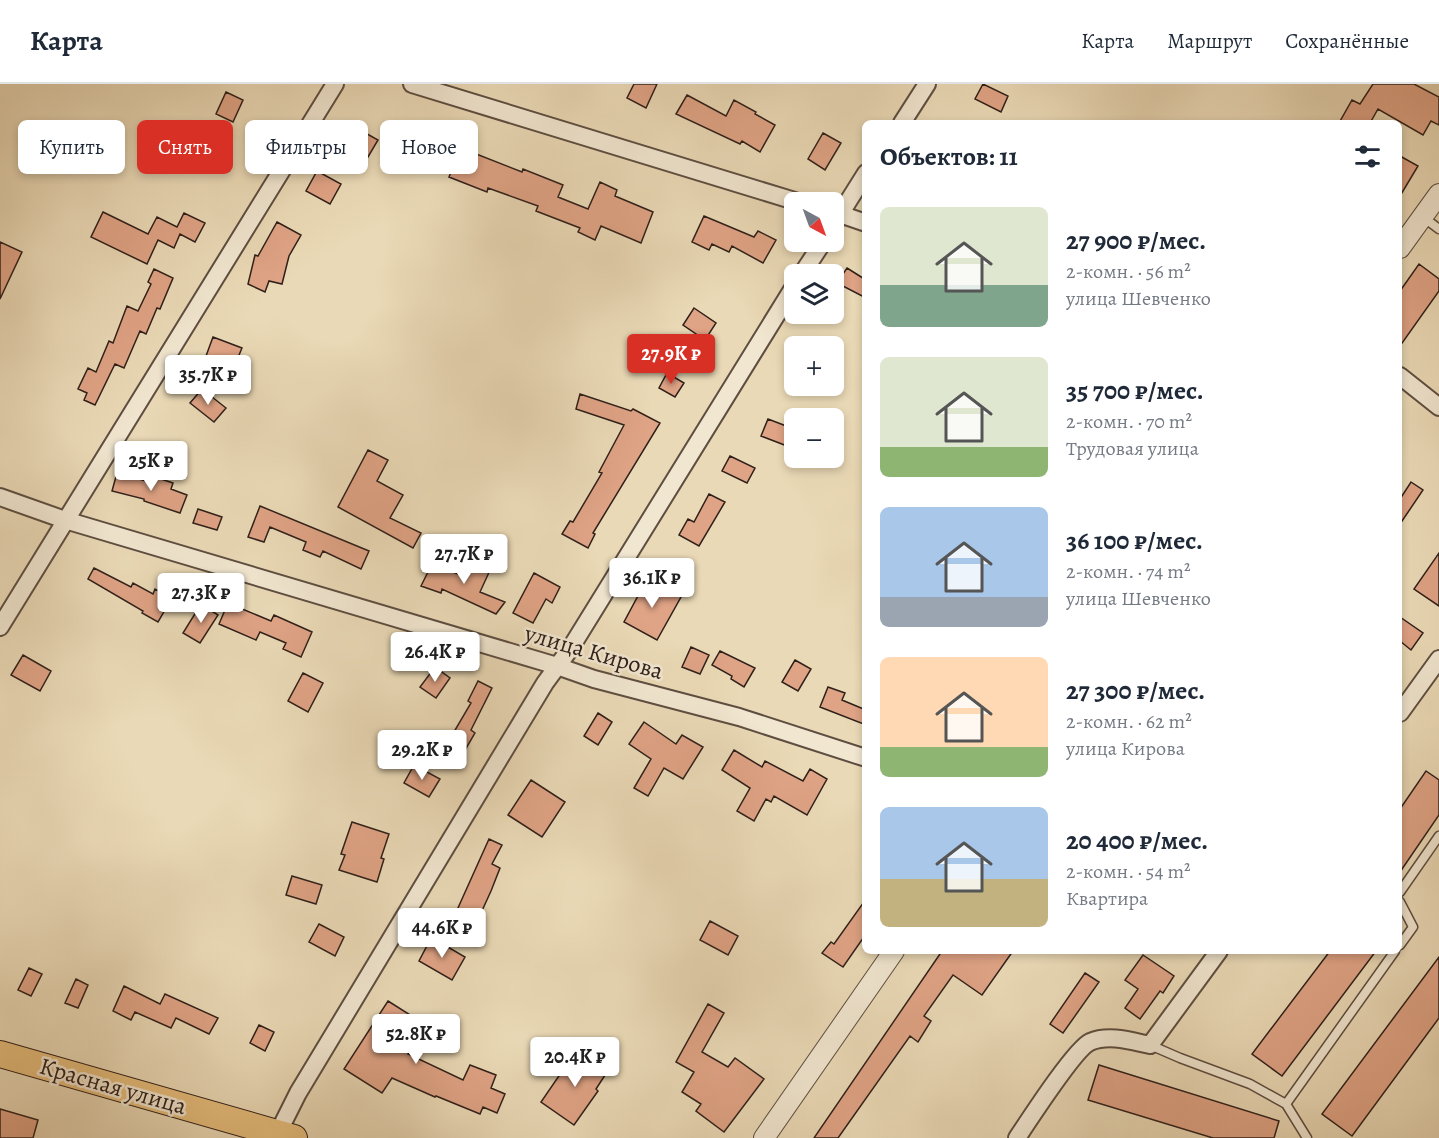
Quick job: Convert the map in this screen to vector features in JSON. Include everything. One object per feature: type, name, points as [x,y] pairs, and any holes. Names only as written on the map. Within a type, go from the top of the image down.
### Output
[{"type":"main road","name":"Красная улица","points":[[0,1054],[286,1136]]},
{"type":"street","points":[[0,627],[335,84]]},
{"type":"street","points":[[412,84],[784,198]]},
{"type":"street","points":[[904,120],[927,84]]},
{"type":"street","points":[[844,205],[862,178]]},
{"type":"street","points":[[1402,245],[1439,194]]},
{"type":"street","points":[[844,219],[862,222]]},
{"type":"street","points":[[286,1136],[304,1083],[538,693],[576,640],[784,303]]},
{"type":"street","points":[[1402,378],[1439,407]]},
{"type":"street","name":"улица Кирова","points":[[0,497],[65,520],[594,679],[739,717],[862,757]]},
{"type":"street","points":[[1402,710],[1439,658]]},
{"type":"street","points":[[764,1138],[892,954]]},
{"type":"street","points":[[1017,1138],[1069,1065],[1089,1042],[1112,1038],[1150,1045],[1217,954]]},
{"type":"lane","points":[[1422,217],[1439,229]]},
{"type":"lane","points":[[1402,889],[1439,836]]},
{"type":"lane","points":[[1402,906],[1413,927],[1402,942]]},
{"type":"lane","points":[[1286,1104],[1393,954]]},
{"type":"lane","points":[[1150,1045],[1250,1083],[1286,1104],[1307,1138]]},
{"type":"building","points":[[634,84],[657,84],[646,108],[627,98]]},
{"type":"building","points":[[983,84],[1008,96],[1001,112],[975,99]]},
{"type":"building","points":[[1373,84],[1414,84],[1439,97],[1439,125],[1431,121],[1423,135],[1402,123],[1402,120],[1397,120],[1378,109],[1372,120],[1341,120],[1352,100],[1360,104]]},
{"type":"building","points":[[226,92],[243,100],[233,122],[233,120],[216,114]]},
{"type":"building","points":[[687,95],[726,116],[734,100],[775,125],[760,152],[742,141],[740,144],[676,114]]},
{"type":"building","points":[[823,133],[841,143],[825,170],[808,159]]},
{"type":"building","points":[[368,134],[378,140],[368,157]]},
{"type":"building","points":[[478,155],[563,185],[558,197],[588,209],[600,182],[617,190],[615,196],[653,212],[641,243],[601,226],[595,240],[578,232],[580,228],[536,211],[538,206],[488,188],[487,192],[449,177],[450,174],[478,174]]},
{"type":"building","points":[[1402,157],[1418,166],[1402,193]]},
{"type":"building","points":[[315,174],[323,174],[341,184],[330,204],[306,191]]},
{"type":"building","points":[[103,212],[148,234],[157,217],[177,227],[184,213],[205,223],[195,242],[180,234],[174,248],[158,240],[147,264],[91,237]]},
{"type":"building","points":[[704,216],[754,237],[758,231],[776,240],[763,263],[732,246],[729,252],[712,244],[709,250],[692,242]]},
{"type":"building","points":[[277,222],[301,235],[289,256],[282,284],[269,281],[265,292],[248,284],[255,255],[258,256]]},
{"type":"building","points":[[0,242],[22,252],[0,299]]},
{"type":"building","points":[[1419,264],[1439,279],[1439,291],[1402,343],[1402,288]]},
{"type":"building","points":[[847,268],[862,277],[862,296],[844,287],[844,272]]},
{"type":"building","points":[[154,269],[173,278],[160,309],[157,308],[146,334],[140,331],[124,368],[115,364],[95,405],[84,400],[87,393],[78,389],[88,368],[96,372],[109,341],[113,343],[127,306],[138,311],[151,284],[148,282]]},
{"type":"building","points":[[694,308],[716,323],[705,340],[683,325]]},
{"type":"building","points":[[213,337],[242,348],[234,367],[206,356]]},
{"type":"building","points":[[667,373],[684,383],[675,397],[659,388]]},
{"type":"building","points":[[202,389],[226,408],[214,422],[190,403]]},
{"type":"building","points":[[580,394],[631,411],[633,409],[660,423],[593,533],[595,534],[588,548],[562,534],[570,521],[573,522],[602,473],[599,472],[624,425],[576,409]]},
{"type":"building","points":[[768,419],[784,425],[784,445],[761,436]]},
{"type":"building","points":[[368,450],[388,460],[377,481],[403,495],[390,518],[421,533],[413,548],[338,507]]},
{"type":"building","points":[[730,456],[755,468],[747,483],[722,471]]},
{"type":"building","points":[[117,473],[150,482],[152,476],[173,483],[171,489],[187,495],[180,513],[144,501],[144,499],[112,491]]},
{"type":"building","points":[[1411,482],[1423,490],[1402,521],[1402,496]]},
{"type":"building","points":[[709,494],[725,502],[699,546],[679,535],[688,519],[694,522]]},
{"type":"building","points":[[260,506],[369,551],[361,569],[323,551],[320,557],[303,550],[306,542],[270,527],[264,542],[248,537]]},
{"type":"building","points":[[198,509],[222,517],[217,530],[193,523]]},
{"type":"building","points":[[1439,553],[1439,606],[1414,589]]},
{"type":"building","points":[[473,560],[491,568],[480,592],[505,602],[496,614],[442,589],[441,593],[421,586],[432,564],[466,577]]},
{"type":"building","points":[[94,568],[131,587],[133,583],[153,594],[155,589],[172,598],[158,622],[88,579]]},
{"type":"building","points":[[534,573],[560,587],[552,603],[546,599],[533,623],[513,613]]},
{"type":"building","points":[[647,579],[681,597],[657,640],[624,622]]},
{"type":"building","points":[[228,603],[271,621],[274,615],[312,632],[301,657],[283,649],[286,643],[260,632],[256,640],[219,624]]},
{"type":"building","points":[[201,604],[218,615],[200,643],[183,633]]},
{"type":"building","points":[[1402,618],[1423,633],[1411,650],[1402,643]]},
{"type":"building","points":[[691,647],[709,655],[700,674],[682,667]]},
{"type":"building","points":[[720,651],[755,668],[744,687],[731,679],[732,676],[712,665]]},
{"type":"building","points":[[23,655],[51,671],[40,691],[11,675]]},
{"type":"building","points":[[795,660],[811,669],[798,691],[782,682]]},
{"type":"building","points":[[435,667],[450,678],[436,698],[420,687]]},
{"type":"building","points":[[303,673],[323,683],[308,712],[288,701]]},
{"type":"building","points":[[478,681],[492,688],[471,730],[475,733],[464,752],[448,742],[471,703],[468,701]]},
{"type":"building","points":[[828,687],[845,693],[842,700],[862,708],[862,723],[820,707]]},
{"type":"building","points":[[598,713],[612,722],[598,745],[584,736]]},
{"type":"building","points":[[644,722],[676,744],[682,735],[703,747],[683,779],[664,768],[648,796],[634,788],[651,759],[629,744]]},
{"type":"building","points":[[734,750],[762,767],[765,761],[803,781],[810,769],[827,779],[807,815],[774,796],[771,802],[766,799],[754,821],[737,811],[750,788],[722,770]]},
{"type":"building","points":[[414,765],[440,779],[429,797],[404,783]]},
{"type":"building","points":[[1426,771],[1439,780],[1439,815],[1402,869],[1402,806]]},
{"type":"building","points":[[531,780],[565,802],[542,837],[508,815]]},
{"type":"building","points":[[352,822],[389,834],[381,858],[384,859],[377,882],[339,870],[345,855],[341,854]]},
{"type":"building","points":[[489,839],[502,845],[492,864],[500,868],[475,926],[453,919]]},
{"type":"building","points":[[292,876],[322,885],[316,904],[286,895]]},
{"type":"building","points":[[862,905],[862,940],[843,967],[822,953],[831,942],[834,944]]},
{"type":"building","points":[[710,921],[738,936],[728,955],[700,940]]},
{"type":"building","points":[[319,924],[344,937],[335,956],[309,942]]},
{"type":"building","points":[[430,940],[436,940],[465,957],[452,980],[419,961]]},
{"type":"building","points":[[940,954],[1011,954],[982,995],[953,975],[924,1016],[931,1021],[918,1042],[910,1036],[838,1138],[814,1138]]},
{"type":"building","points":[[1328,954],[1374,954],[1282,1076],[1252,1054]]},
{"type":"building","points":[[1143,955],[1174,976],[1163,993],[1160,991],[1140,1019],[1125,1008],[1138,989],[1125,980]]},
{"type":"building","points":[[1439,957],[1439,1018],[1352,1136],[1322,1114]]},
{"type":"building","points":[[29,968],[42,974],[31,996],[18,990]]},
{"type":"building","points":[[1085,973],[1099,982],[1063,1033],[1050,1024]]},
{"type":"building","points":[[76,979],[88,985],[78,1008],[65,1003]]},
{"type":"building","points":[[124,986],[160,1004],[165,994],[218,1018],[209,1034],[176,1018],[171,1028],[135,1012],[131,1020],[113,1011]]},
{"type":"building","points":[[388,1001],[426,1025],[408,1054],[463,1080],[470,1065],[496,1075],[491,1088],[505,1094],[497,1113],[483,1107],[480,1114],[392,1078],[382,1093],[344,1069]]},
{"type":"building","points":[[708,1004],[724,1013],[702,1052],[728,1067],[735,1058],[764,1079],[724,1132],[696,1111],[701,1104],[682,1092],[694,1072],[676,1062]]},
{"type":"building","points":[[259,1025],[274,1032],[265,1051],[250,1043]]},
{"type":"building","points":[[576,1051],[609,1069],[596,1089],[598,1091],[574,1125],[541,1102]]},
{"type":"building","points":[[1099,1065],[1279,1121],[1274,1138],[1213,1138],[1088,1100]]},
{"type":"building","points":[[0,1109],[38,1120],[33,1138],[0,1138]]}]
